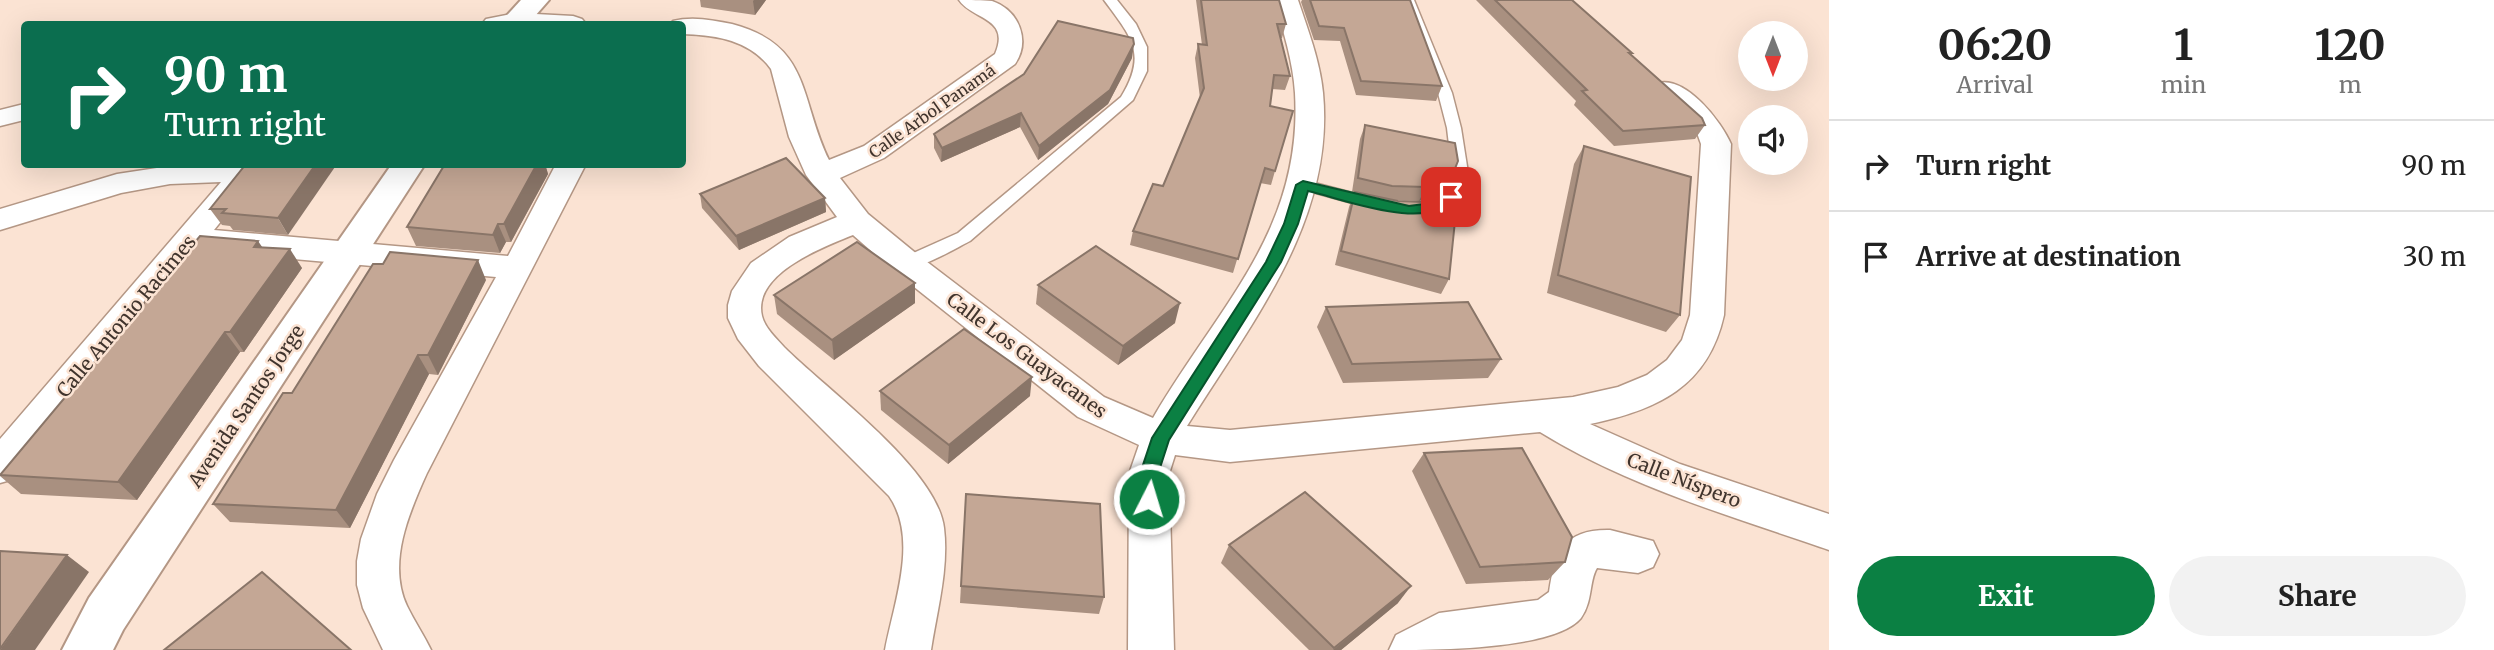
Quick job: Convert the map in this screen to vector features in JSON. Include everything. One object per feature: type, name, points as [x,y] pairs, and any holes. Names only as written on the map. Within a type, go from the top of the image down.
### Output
[{"type":"main road","points":[[510,21],[536,0]]},
{"type":"main road","name":"Avenida Santos Jorge","points":[[87,650],[106,614],[406,168]]},
{"type":"street","name":"Calle Arbol Panamá","points":[[821,175],[874,152],[1006,58],[1012,41],[1006,23],[990,9],[971,0]]},
{"type":"street","points":[[1151,650],[1149,474],[1161,438],[1273,262],[1291,224],[1303,185],[1311,134],[1310,95],[1301,50],[1286,0]]},
{"type":"street","name":"Calle Los Guayacanes","points":[[686,26],[719,29],[745,36],[768,49],[784,69],[803,137],[821,175],[857,221],[1091,407],[1123,425],[1161,438],[1192,444],[1230,446],[1545,416]]},
{"type":"street","points":[[1545,416],[1623,401],[1648,391],[1682,368],[1702,338],[1707,314],[1716,144],[1709,127],[1651,74]]},
{"type":"street","points":[[0,118],[21,113]]},
{"type":"street","points":[[0,220],[117,184],[170,175],[249,168]]},
{"type":"street","name":"Calle Antonio Racimes","points":[[0,467],[249,168]]},
{"type":"street","points":[[408,650],[393,626],[379,592],[377,563],[382,535],[415,459],[569,168]]},
{"type":"street","points":[[857,221],[786,252],[769,265],[750,290],[745,306],[745,318],[758,339],[791,375],[903,484],[918,505],[923,521],[924,544],[908,650]]},
{"type":"street","points":[[190,240],[518,268]]},
{"type":"street","name":"Calle Níspero","points":[[1545,416],[1585,440],[1668,477],[1829,532]]},
{"type":"street","points":[[1412,650],[1439,634],[1536,623],[1549,618],[1567,603],[1574,561],[1584,553],[1609,548],[1638,554]]},
{"type":"lane","points":[[906,262],[933,253],[964,237],[1126,100],[1135,87],[1142,68],[1142,48],[1134,29],[1110,0]]},
{"type":"lane","points":[[1408,0],[1445,93],[1454,128],[1461,179],[1451,197],[1435,208],[1417,210]]},
{"type":"lane","points":[[1303,185],[1386,206]]},
{"type":"building","points":[[1201,0],[1279,0],[1286,24],[1277,24],[1290,76],[1274,75],[1270,106],[1293,111],[1275,171],[1265,168],[1238,259],[1133,231],[1153,184],[1163,186],[1204,88],[1198,44],[1207,45]]},
{"type":"building","points":[[1310,0],[1410,0],[1442,86],[1361,81],[1344,28],[1319,26]]},
{"type":"building","points":[[1495,0],[1572,0],[1702,118],[1705,125],[1623,131],[1582,91],[1587,90]]},
{"type":"building","points":[[1058,21],[1133,38],[1134,44],[1110,90],[1039,146],[1021,113],[942,148],[934,134],[1024,74]]},
{"type":"building","points":[[1365,125],[1455,143],[1458,161],[1454,171],[1442,182],[1426,187],[1392,186],[1358,178]]},
{"type":"building","points":[[1584,146],[1691,177],[1680,315],[1558,275]]},
{"type":"building","points":[[786,158],[825,198],[736,236],[700,194]]},
{"type":"building","points":[[243,168],[313,168],[278,218],[222,213],[226,209],[210,209]]},
{"type":"building","points":[[443,168],[535,168],[504,224],[498,224],[493,235],[407,227]]},
{"type":"building","points":[[1355,192],[1398,201],[1424,202],[1448,198],[1458,192],[1449,279],[1341,251]]},
{"type":"building","points":[[200,236],[258,241],[254,247],[290,249],[230,332],[225,332],[118,482],[0,475]]},
{"type":"building","points":[[857,242],[915,283],[832,340],[774,295]]},
{"type":"building","points":[[1096,246],[1180,303],[1123,346],[1038,285]]},
{"type":"building","points":[[390,252],[478,260],[428,355],[418,355],[336,510],[213,504],[283,393],[292,393],[373,264],[383,264]]},
{"type":"building","points":[[1468,302],[1501,359],[1352,364],[1326,307]]},
{"type":"building","points":[[964,329],[1032,377],[949,445],[880,391]]},
{"type":"building","points":[[1522,448],[1572,537],[1565,562],[1480,567],[1424,453]]},
{"type":"building","points":[[1305,492],[1411,586],[1334,648],[1229,545]]},
{"type":"building","points":[[966,494],[1100,504],[1104,597],[961,586]]},
{"type":"building","points":[[0,551],[67,555],[0,649]]},
{"type":"building","points":[[262,572],[351,650],[164,650]]},
{"type":"route","points":[[1149,499],[1149,474],[1161,438],[1261,284],[1291,224],[1303,185],[1409,211],[1435,208],[1451,197]]}]
